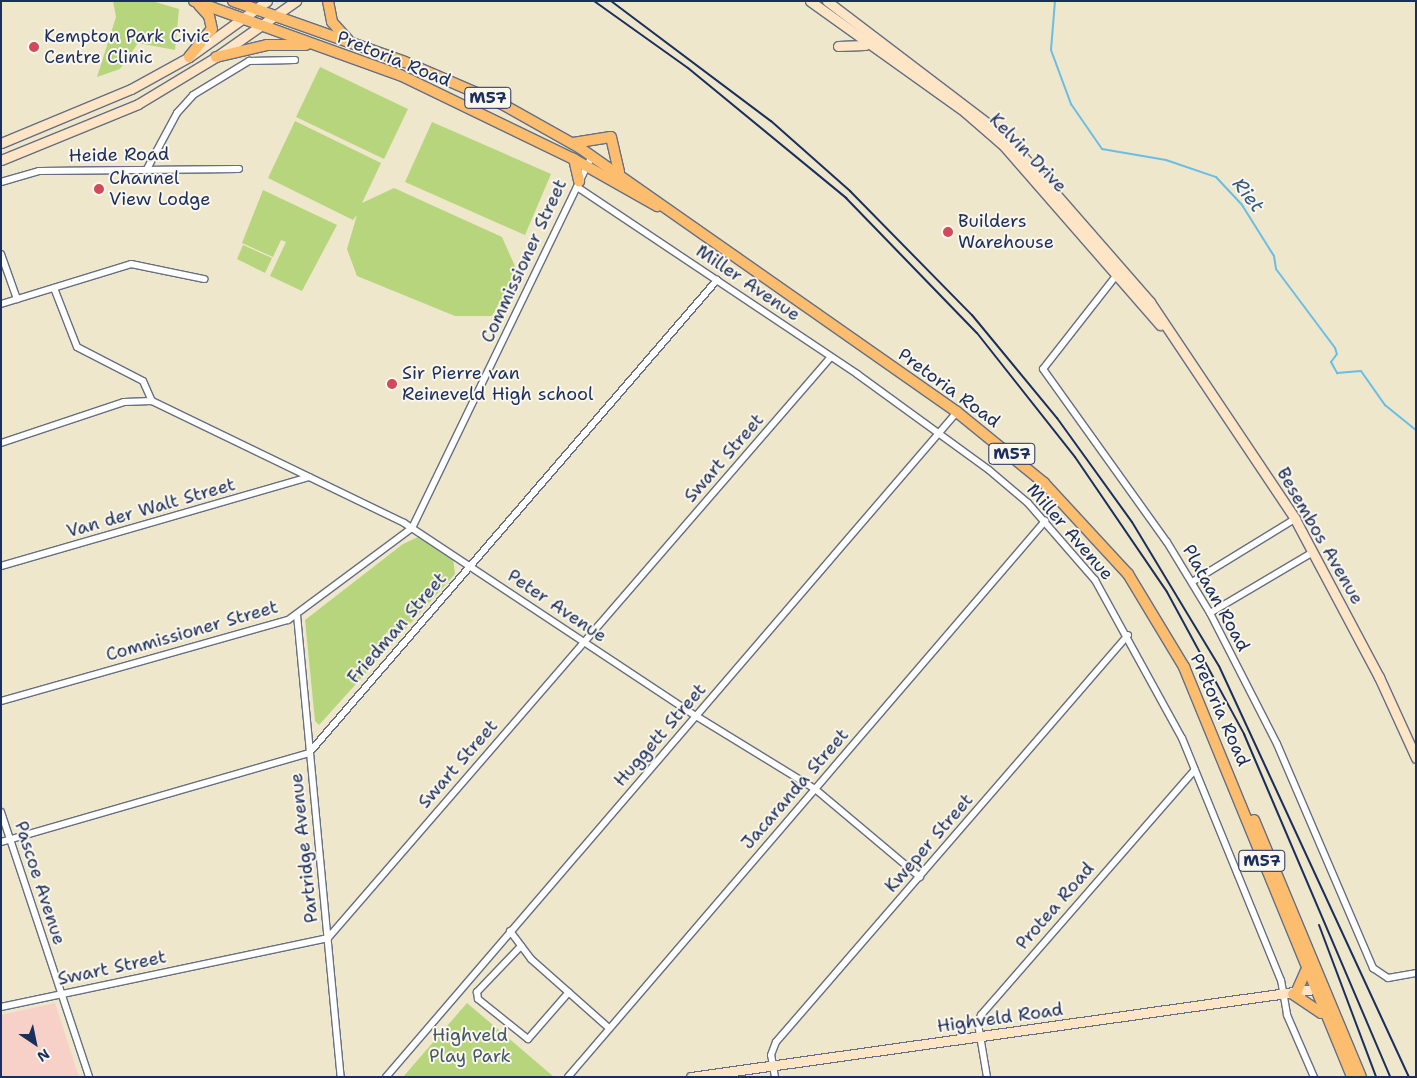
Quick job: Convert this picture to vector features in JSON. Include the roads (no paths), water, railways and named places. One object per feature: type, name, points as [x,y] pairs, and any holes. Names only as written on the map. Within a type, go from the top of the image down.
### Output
[{"type":"main road","name":"Pretoria Road","points":[[233,1],[352,44],[502,104],[572,143],[620,173],[680,218],[957,412],[1044,482],[1128,574],[1184,666],[1236,786],[1318,989],[1360,1077]]},
{"type":"main road","points":[[328,1],[332,22],[352,44]]},
{"type":"main road","name":"Pretoria Road","points":[[196,2],[400,75],[574,159],[680,218]]},
{"type":"main road","points":[[189,57],[212,29],[209,16],[196,2]]},
{"type":"main road","points":[[216,57],[267,45],[314,45]]},
{"type":"main road","points":[[572,143],[611,137],[620,173]]},
{"type":"main road","points":[[574,159],[578,184]]},
{"type":"main road","name":"Pretoria Road","points":[[1236,786],[1306,971],[1318,989],[1324,1015],[1352,1077]]},
{"type":"main road","points":[[1306,971],[1292,994],[1324,1015]]},
{"type":"street","points":[[1,143],[77,114],[189,57],[267,1]]},
{"type":"street","points":[[1,160],[109,118],[216,57],[296,1]]},
{"type":"street","name":"Kelvin Drive","points":[[810,1],[868,45],[965,112],[1003,145],[1118,273]]},
{"type":"street","name":"Kelvin Drive","points":[[827,1],[1008,139],[1174,339]]},
{"type":"street","points":[[838,46],[868,45]]},
{"type":"street","points":[[147,169],[177,113],[193,95],[248,61],[295,60]]},
{"type":"street","name":"Commissioner Street","points":[[1,701],[297,615],[412,528],[592,156]]},
{"type":"street","name":"Heide Road","points":[[1,182],[39,171],[239,169]]},
{"type":"street","name":"Miller Avenue","points":[[578,184],[940,433],[1015,490],[1045,522],[1101,588],[1128,635],[1195,770],[1292,994]]},
{"type":"street","points":[[1,254],[17,299]]},
{"type":"street","points":[[1,304],[131,264],[204,279]]},
{"type":"street","name":"Plataan Road","points":[[1118,273],[1043,369],[1192,582],[1210,613],[1277,744],[1365,952],[1383,976],[1416,974]]},
{"type":"street","name":"Friedman Street","points":[[309,753],[717,280]]},
{"type":"street","points":[[1,443],[124,402],[152,401],[144,380],[77,347],[54,288]]},
{"type":"street","name":"Besembos Avenue","points":[[1174,339],[1295,519],[1416,758]]},
{"type":"street","name":"Swart Street","points":[[1,1007],[328,938],[831,357]]},
{"type":"street","name":"Peter Avenue","points":[[152,401],[412,528],[696,716],[815,789],[920,877]]},
{"type":"street","name":"Huggett Street","points":[[386,1077],[957,412]]},
{"type":"street","name":"Van der Walt Street","points":[[1,566],[309,477]]},
{"type":"street","points":[[1192,582],[1295,519]]},
{"type":"street","name":"Jacaranda Street","points":[[568,1077],[1045,522]]},
{"type":"street","points":[[1210,613],[1313,552]]},
{"type":"street","name":"Partridge Avenue","points":[[297,615],[341,1077]]},
{"type":"street","name":"Kweper Street","points":[[775,1077],[772,1065],[776,1042],[1128,635]]},
{"type":"street","points":[[1,842],[309,753]]},
{"type":"street","name":"Protea Road","points":[[987,1077],[981,1037],[981,1015],[1195,770]]},
{"type":"street","name":"Pascoe Avenue","points":[[1,812],[88,1077]]},
{"type":"street","points":[[510,931],[521,946],[609,1028]]},
{"type":"street","points":[[521,946],[477,998],[528,1039],[569,992]]},
{"type":"street","name":"Highveld Road","points":[[691,1077],[1318,989]]},
{"type":"street","name":"M57","points":[[1292,994],[1287,1015],[1314,1077]]},
{"type":"waterway","name":"Riet","points":[[1055,1],[1051,50],[1071,104],[1102,149],[1166,160],[1216,177],[1242,205],[1274,256],[1276,269],[1335,348],[1337,354],[1331,362],[1337,373],[1361,371],[1385,405],[1416,430]]},
{"type":"railway","points":[[594,1],[688,68],[846,198],[977,333],[1075,457],[1167,592],[1244,734],[1390,1077]]},
{"type":"railway","points":[[611,1],[771,121],[850,191],[972,315],[1057,418],[1132,522],[1219,666],[1409,1077]]},
{"type":"railway","points":[[1319,925],[1376,1077]]},
{"type":"place","name":"Kempton Park Civic Centre Clinic","points":[[34,47]]},
{"type":"place","name":"Channel View Lodge","points":[[99,189]]},
{"type":"place","name":"Builders Warehouse","points":[[948,232]]},
{"type":"place","name":"Sir Pierre van Reineveld High school","points":[[392,384]]},
{"type":"park label","name":"Highveld Play Park","points":[[470,1046]]}]
